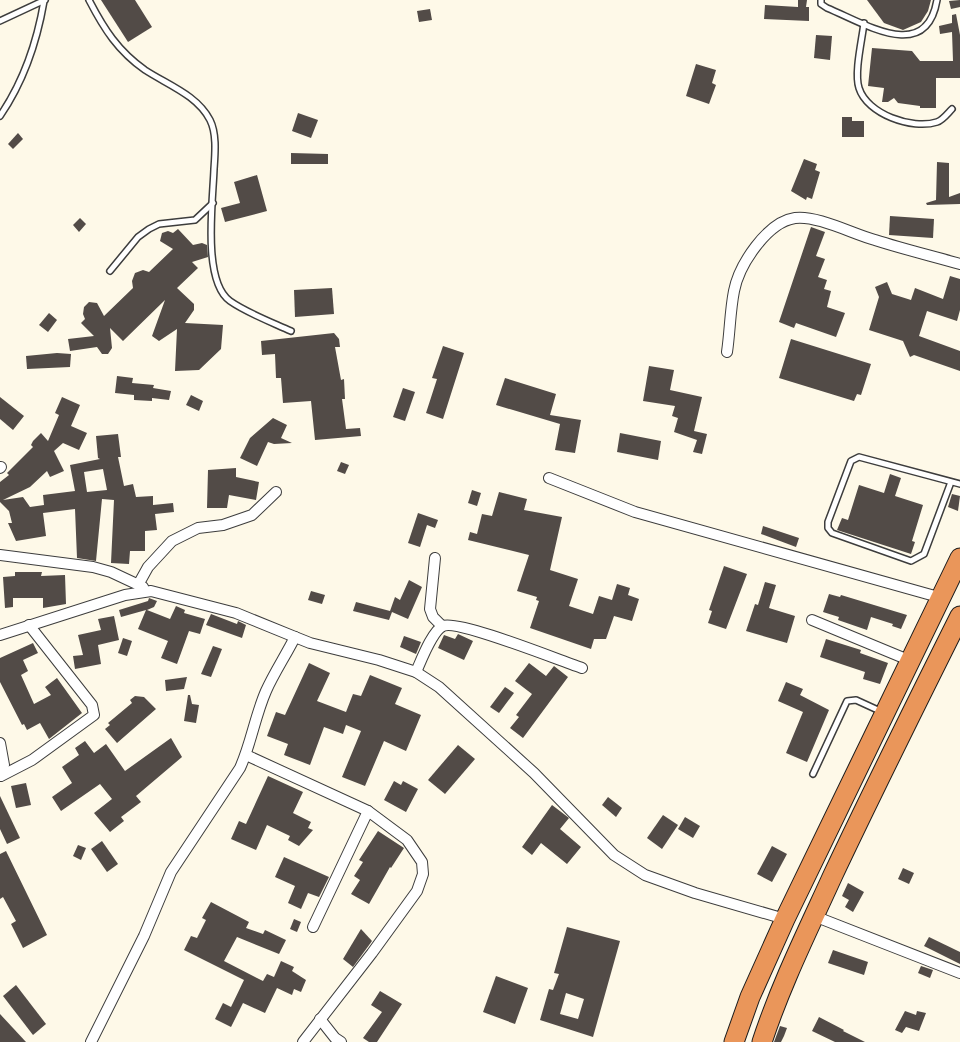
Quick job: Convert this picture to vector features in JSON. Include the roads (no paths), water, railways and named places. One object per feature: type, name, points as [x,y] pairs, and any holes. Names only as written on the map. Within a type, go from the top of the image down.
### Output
[{"type":"highway","points":[[734,1042],[750,997],[785,919],[960,558]]},
{"type":"highway","points":[[762,1042],[773,1008],[814,916],[870,796],[960,616]]},
{"type":"street","points":[[727,352],[734,290],[744,265],[760,240],[777,224],[795,218],[813,219],[874,240],[960,264]]},
{"type":"street","points":[[549,478],[635,512],[942,598]]},
{"type":"street","points":[[138,585],[148,567],[172,541],[198,528],[223,524],[252,515],[276,492]]},
{"type":"street","points":[[0,555],[93,567],[111,572],[151,591],[236,613],[310,643],[379,660],[416,672],[439,687],[534,773],[614,855],[645,875],[694,892],[785,919]]},
{"type":"street","points":[[436,558],[430,609],[433,617],[442,626]]},
{"type":"street","points":[[0,635],[125,596],[151,591]]},
{"type":"street","points":[[812,620],[911,661]]},
{"type":"street","points":[[416,672],[435,633],[442,626],[450,624],[487,634],[582,668]]},
{"type":"street","points":[[0,776],[32,760],[94,715],[92,705],[29,625]]},
{"type":"street","points":[[91,1042],[144,936],[171,872],[240,768],[266,692],[295,637]]},
{"type":"street","points":[[0,743],[4,765],[0,776]]},
{"type":"street","points":[[246,755],[368,811],[407,840],[422,862],[423,874],[417,891],[303,1042]]},
{"type":"street","points":[[313,927],[368,811]]},
{"type":"street","points":[[814,916],[960,973]]},
{"type":"street","points":[[320,1019],[335,1038],[341,1042]]},
{"type":"lane","points":[[0,21],[45,0]]},
{"type":"lane","points":[[0,116],[22,78],[32,52],[45,0]]},
{"type":"lane","points":[[89,0],[105,32],[125,54],[144,69],[195,101],[211,122],[215,145],[212,247],[214,273],[218,287],[229,300],[291,331]]},
{"type":"lane","points":[[821,0],[822,4],[827,8],[892,34],[906,37],[913,35],[926,26],[935,10],[937,0]]},
{"type":"lane","points":[[864,23],[858,86],[863,100],[873,109],[892,118],[920,124],[939,122],[952,109]]},
{"type":"lane","points":[[110,271],[138,237],[149,229],[159,224],[195,220],[213,203]]},
{"type":"lane","points":[[951,482],[924,554],[912,561],[832,533],[828,528],[828,522],[851,461],[858,456],[960,484]]},
{"type":"lane","points":[[814,774],[847,701],[856,700],[885,714]]}]
